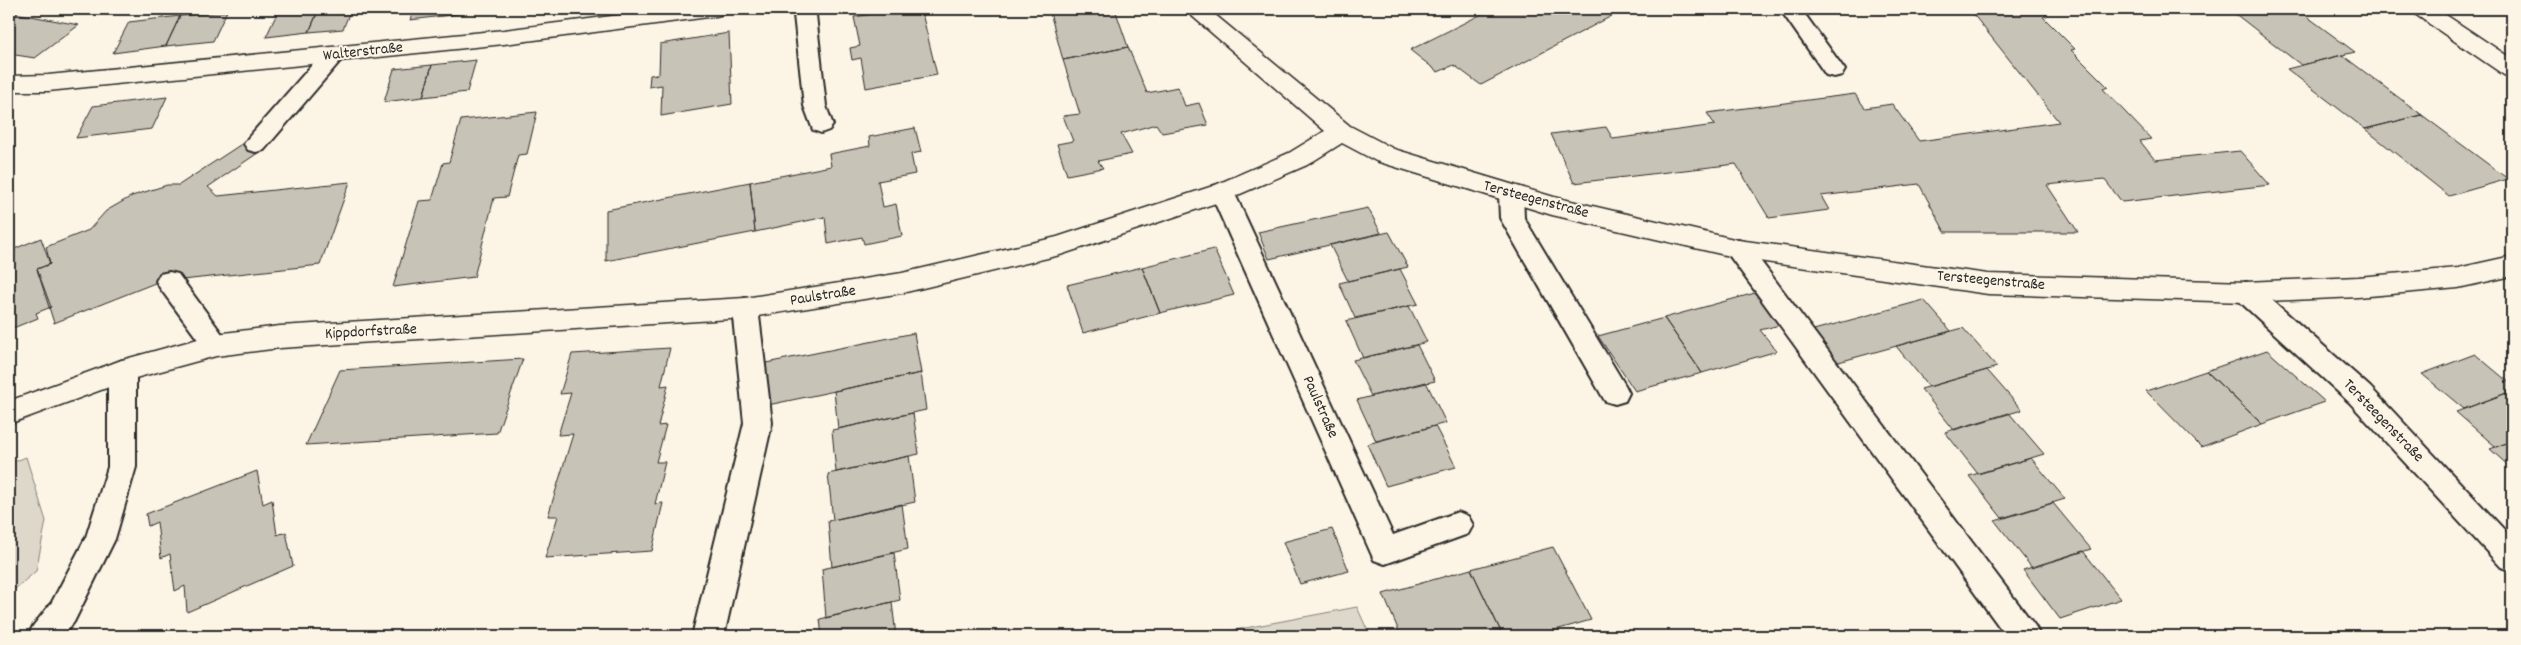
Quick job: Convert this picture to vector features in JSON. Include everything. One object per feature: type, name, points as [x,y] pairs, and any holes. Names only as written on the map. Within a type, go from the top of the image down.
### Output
[{"type":"street","name":"Walterstraße","points":[[9,84],[48,84],[504,37],[716,9]]},
{"type":"street","points":[[1195,9],[1341,132]]},
{"type":"street","points":[[2424,9],[2512,70]]},
{"type":"street","name":"Paulstraße","points":[[745,308],[902,283],[1060,246],[1222,192],[1298,159],[1341,132]]},
{"type":"street","name":"Tersteegenstraße","points":[[1341,132],[1385,155],[1552,206],[1738,249],[1988,284],[2246,292],[2358,287],[2458,278],[2512,266]]},
{"type":"street","name":"Kippdorfstraße","points":[[9,413],[49,396],[122,371],[216,345],[280,337],[481,326],[745,308]]},
{"type":"lane","points":[[807,9],[805,15],[815,106],[821,125]]},
{"type":"lane","points":[[1790,9],[1834,70]]},
{"type":"lane","points":[[256,144],[333,55]]},
{"type":"lane","name":"Paulstraße","points":[[1222,192],[1385,551],[1458,525]]},
{"type":"lane","points":[[1511,194],[1512,218],[1516,227],[1615,393]]},
{"type":"lane","points":[[1738,249],[2024,636]]},
{"type":"lane","points":[[170,281],[216,345]]},
{"type":"lane","name":"Tersteegenstraße","points":[[2246,292],[2360,395],[2512,558]]},
{"type":"lane","points":[[708,636],[758,424],[745,308]]},
{"type":"lane","points":[[44,636],[63,612],[100,539],[122,467],[122,371]]},
{"type":"shaded area","points":[[26,457],[46,521],[36,571],[9,594],[9,464]]},
{"type":"shaded area","points":[[1357,607],[1370,636],[1203,636]]},
{"type":"building","points":[[279,9],[319,9],[309,32],[266,37]]},
{"type":"building","points":[[319,9],[351,9],[343,29],[309,32]]},
{"type":"building","points":[[414,9],[453,9],[451,15],[410,20]]},
{"type":"building","points":[[453,9],[491,9],[451,15]]},
{"type":"building","points":[[904,9],[921,9],[937,75],[866,88],[861,58],[852,60],[850,48],[860,46],[854,17]]},
{"type":"building","points":[[1049,9],[1115,9],[1128,47],[1063,60]]},
{"type":"building","points":[[1492,9],[1625,9],[1481,85],[1454,65],[1438,72],[1410,50]]},
{"type":"building","points":[[1969,9],[2040,9],[2047,16],[2043,17],[2075,49],[2071,50],[2108,87],[2103,89],[2151,139],[2140,141],[2155,160],[2240,151],[2270,185],[2122,202],[2104,179],[2047,185],[2078,232],[1945,232],[1919,184],[1821,196],[1829,210],[1769,218],[1736,164],[1574,183],[1551,134],[1606,127],[1613,139],[1715,125],[1707,113],[1855,94],[1865,108],[1892,104],[1919,141],[2059,122]]},
{"type":"building","points":[[2229,9],[2297,9],[2355,52],[2301,65]]},
{"type":"building","points":[[227,11],[213,41],[166,46],[180,16]]},
{"type":"building","points":[[9,12],[79,25],[35,58],[9,54]]},
{"type":"building","points":[[180,16],[166,46],[113,53],[129,22]]},
{"type":"building","points":[[729,33],[732,104],[661,116],[662,85],[649,87],[650,75],[659,74],[660,44]]},
{"type":"building","points":[[1128,47],[1147,93],[1178,87],[1185,106],[1199,103],[1208,125],[1162,133],[1156,124],[1121,134],[1132,154],[1098,161],[1103,168],[1067,175],[1057,144],[1073,141],[1063,116],[1080,114],[1063,60]]},
{"type":"building","points":[[2342,55],[2422,115],[2365,129],[2287,69]]},
{"type":"building","points":[[476,60],[467,92],[423,97],[432,65]]},
{"type":"building","points":[[432,65],[423,97],[384,102],[394,69]]},
{"type":"building","points":[[167,97],[152,129],[76,138],[93,106]]},
{"type":"building","points":[[537,112],[527,154],[518,155],[507,197],[494,198],[474,277],[393,287],[419,201],[432,200],[443,163],[449,162],[461,120]]},
{"type":"building","points":[[2422,115],[2508,179],[2449,196],[2365,129]]},
{"type":"building","points":[[915,128],[921,152],[911,154],[915,174],[878,181],[883,207],[896,204],[902,236],[864,244],[862,237],[828,244],[825,217],[755,232],[750,182],[831,166],[829,154],[870,146],[869,137]]},
{"type":"building","points":[[243,143],[268,146],[208,187],[218,196],[350,182],[320,265],[155,283],[54,323],[37,269],[50,264],[46,247],[89,230],[106,211],[132,196],[167,185],[179,185]]},
{"type":"building","points":[[750,182],[755,232],[606,261],[606,210]]},
{"type":"building","points":[[1368,208],[1381,233],[1269,259],[1258,232]]},
{"type":"building","points":[[1389,232],[1408,267],[1348,281],[1330,245]]},
{"type":"building","points":[[41,238],[50,264],[37,269],[51,307],[36,313],[38,318],[13,328],[12,323],[9,324],[9,251]]},
{"type":"building","points":[[1214,249],[1234,295],[1160,313],[1142,267]]},
{"type":"building","points":[[1142,267],[1160,313],[1083,333],[1067,285]]},
{"type":"building","points":[[1400,269],[1418,304],[1355,318],[1339,283]]},
{"type":"building","points":[[1755,293],[1780,325],[1760,330],[1777,351],[1702,373],[1664,318]]},
{"type":"building","points":[[1924,300],[1951,331],[1835,363],[1810,331]]},
{"type":"building","points":[[1409,306],[1427,342],[1363,358],[1346,321]]},
{"type":"building","points":[[1664,318],[1702,373],[1635,391],[1598,336]]},
{"type":"building","points":[[1963,328],[1997,367],[1929,387],[1896,346]]},
{"type":"building","points":[[914,333],[921,373],[768,405],[766,363]]},
{"type":"building","points":[[1417,345],[1435,381],[1371,396],[1353,360]]},
{"type":"building","points":[[670,348],[661,386],[668,385],[658,426],[666,425],[656,462],[665,462],[655,504],[663,503],[652,551],[545,558],[558,516],[548,516],[573,434],[558,435],[571,393],[560,394],[572,354]]},
{"type":"building","points":[[2267,350],[2325,402],[2262,424],[2206,371]]},
{"type":"building","points":[[2475,354],[2512,385],[2512,391],[2464,409],[2422,374]]},
{"type":"building","points":[[523,359],[497,433],[306,445],[340,370]]},
{"type":"building","points":[[1987,370],[2022,410],[1954,430],[1921,389]]},
{"type":"building","points":[[2206,371],[2262,424],[2201,447],[2146,391]]},
{"type":"building","points":[[921,373],[926,410],[838,429],[834,391]]},
{"type":"building","points":[[1426,382],[1446,423],[1376,441],[1357,400]]},
{"type":"building","points":[[2512,391],[2512,441],[2496,447],[2456,412]]},
{"type":"building","points":[[913,413],[919,454],[836,472],[832,430]]},
{"type":"building","points":[[2009,413],[2044,454],[1978,474],[1945,432]]},
{"type":"building","points":[[1435,426],[1456,467],[1386,486],[1367,444]]},
{"type":"building","points":[[2512,441],[2512,469],[2490,449]]},
{"type":"building","points":[[909,456],[915,502],[833,520],[828,474]]},
{"type":"building","points":[[2031,458],[2065,499],[2002,518],[1969,476]]},
{"type":"building","points":[[257,471],[263,504],[272,500],[277,535],[286,532],[293,566],[187,612],[185,586],[175,591],[170,554],[161,558],[157,522],[148,526],[146,514]]},
{"type":"building","points":[[2053,503],[2091,549],[2032,568],[1995,521]]},
{"type":"building","points":[[902,504],[908,549],[832,567],[828,521]]},
{"type":"building","points":[[1332,529],[1349,571],[1300,584],[1283,542]]},
{"type":"building","points":[[1553,547],[1591,620],[1534,636],[1503,636],[1471,569]]},
{"type":"building","points":[[2083,551],[2121,599],[2060,619],[2023,570]]},
{"type":"building","points":[[894,553],[900,600],[826,618],[822,569]]},
{"type":"building","points":[[1471,569],[1503,636],[1401,636],[1383,594]]},
{"type":"building","points":[[892,602],[896,636],[822,636],[820,619]]}]
